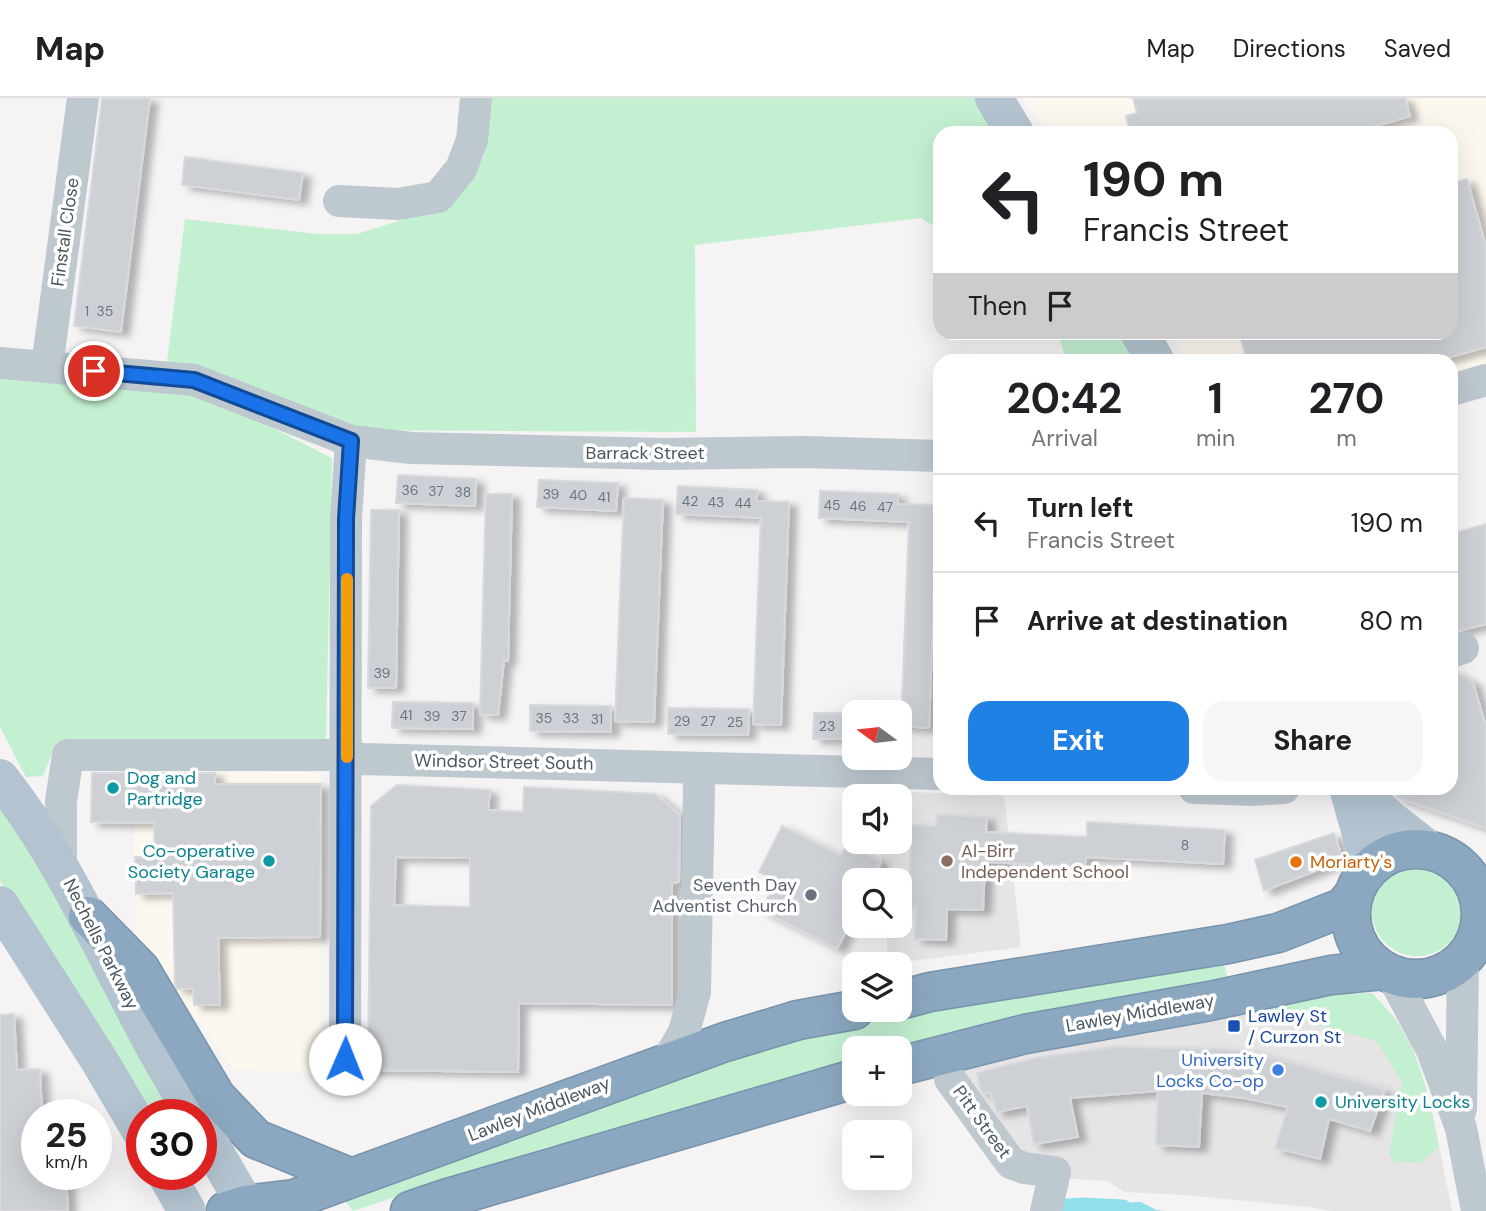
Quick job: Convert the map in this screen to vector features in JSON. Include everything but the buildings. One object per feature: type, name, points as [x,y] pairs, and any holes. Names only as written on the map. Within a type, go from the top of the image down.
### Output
[{"type":"highway","points":[[912,997],[1228,944],[1278,933],[1344,907],[1371,867],[1392,853],[1417,849],[1436,853],[1486,855]]},
{"type":"highway","points":[[1359,885],[1351,916],[1355,937],[1366,956],[1387,972],[1407,979],[1430,977],[1452,969],[1476,936],[1481,910],[1478,893],[1470,877],[1458,864],[1436,853]]},
{"type":"highway","points":[[88,916],[139,970],[216,1097],[256,1139],[349,1177]]},
{"type":"highway","name":"Lawley Middleway","points":[[912,1063],[1025,1034],[1210,1001],[1331,975],[1387,972]]},
{"type":"highway","name":"Lawley Middleway","points":[[240,1209],[294,1199],[725,1042],[799,1020],[842,1012]]},
{"type":"highway","points":[[410,1211],[842,1083]]},
{"type":"main road","points":[[994,98],[1011,126]]},
{"type":"main road","name":"Nechells Parkway","points":[[0,778],[22,805],[61,866],[147,1033],[185,1099]]},
{"type":"main road","points":[[1350,795],[1368,858],[1359,885]]},
{"type":"main road","points":[[1364,795],[1391,820],[1436,853]]},
{"type":"main road","points":[[0,905],[126,1106]]},
{"type":"main road","points":[[217,1161],[240,1209]]},
{"type":"main road","points":[[175,1190],[187,1211]]},
{"type":"street","name":"Finstall Close","points":[[47,366],[83,98]]},
{"type":"street","points":[[339,201],[398,204],[438,197],[461,169],[472,140],[476,98]]},
{"type":"street","name":"Barrack Street","points":[[0,363],[194,380],[351,441],[411,448],[663,454],[805,452],[933,456]]},
{"type":"street","points":[[1458,388],[1486,380]]},
{"type":"street","points":[[345,1059],[346,519],[351,441]]},
{"type":"street","name":"Windsor Street South","points":[[61,866],[61,801],[68,755],[347,755],[360,758],[933,774]]},
{"type":"street","points":[[666,1063],[684,1032],[695,992],[699,780],[693,771],[686,768]]},
{"type":"street","points":[[1461,1128],[1476,936]]},
{"type":"street","points":[[1387,972],[1432,1050],[1461,1128],[1477,1211]]},
{"type":"street","points":[[695,992],[708,1021],[725,1042]]},
{"type":"street","name":"Pitt Street","points":[[950,1079],[1011,1163],[1024,1168],[1055,1172],[1047,1207]]},
{"type":"shaded area","points":[[1023,98],[1486,98],[1486,365],[1458,373],[1458,354],[1183,354],[1175,340],[1458,340],[1458,126],[1044,126]]},
{"type":"shaded area","points":[[134,771],[320,773],[321,1074],[234,1069],[135,935]]},
{"type":"shaded area","name":"Al-Birr Independent School","points":[[912,792],[933,793],[933,795],[1004,795],[1021,947],[912,961],[912,952],[887,952],[887,938],[912,938],[912,868],[882,868],[882,854],[912,854]]},
{"type":"shaded area","points":[[1372,993],[1396,1019],[1413,1048],[1434,1120],[1452,1211],[1330,1211],[1183,1195],[1124,1192],[1108,1181],[1041,1177],[954,1065],[1338,994]]},
{"type":"green space","points":[[488,98],[977,98],[998,126],[933,126],[933,226],[921,218],[695,245],[696,432],[341,430],[167,361],[185,219],[318,234],[357,234],[442,207],[484,157]]},
{"type":"green space","points":[[1060,340],[1123,340],[1130,354],[1064,354]]},
{"type":"green space","points":[[0,379],[48,383],[190,386],[332,458],[326,741],[195,739],[56,743],[43,776],[26,777],[0,727]]},
{"type":"green space","points":[[0,801],[24,832],[166,1099],[132,1099],[0,881]]},
{"type":"green space","points":[[1417,866],[1434,869],[1449,879],[1459,894],[1462,911],[1459,928],[1449,943],[1434,953],[1417,956],[1400,953],[1385,943],[1375,928],[1372,911],[1375,894],[1385,879],[1400,869]]},
{"type":"green space","points":[[1224,964],[1229,984],[912,1046],[912,1036],[842,1036],[842,1068],[598,1136],[547,1147],[353,1211],[346,1202],[736,1055],[865,1022],[912,1022],[912,1012],[1050,988]]},
{"type":"green space","points":[[1372,993],[1389,1011],[1403,1032],[1424,1080],[1439,1148],[1420,1163],[1395,1162],[1389,1154],[1402,1082],[1376,1041],[1275,1013],[1269,1008],[1338,994]]},
{"type":"water","points":[[1141,1202],[1156,1210],[1166,1211],[1081,1211],[1086,1204]]},
{"type":"waterway","points":[[1054,1211],[1122,1211]]},
{"type":"slow traffic","points":[[347,579],[347,757]]},
{"type":"place","name":"Dog and Partridge","points":[[113,788]]},
{"type":"place","name":"Co-operative Society Garage","points":[[269,861]]},
{"type":"place","name":"Al-Birr Independent School","points":[[947,861]]},
{"type":"place","name":"Moriarty's","points":[[1296,862]]},
{"type":"place","name":"Seventh Day Adventist Church","points":[[811,895]]},
{"type":"place","name":"Lawley St / Curzon St","points":[[1234,1026]]},
{"type":"place","name":"University Locks Co-op","points":[[1278,1070]]},
{"type":"place","name":"University Locks","points":[[1321,1102]]},
{"type":"route","points":[[94,371],[194,380],[351,441],[346,519],[345,1059]]}]
